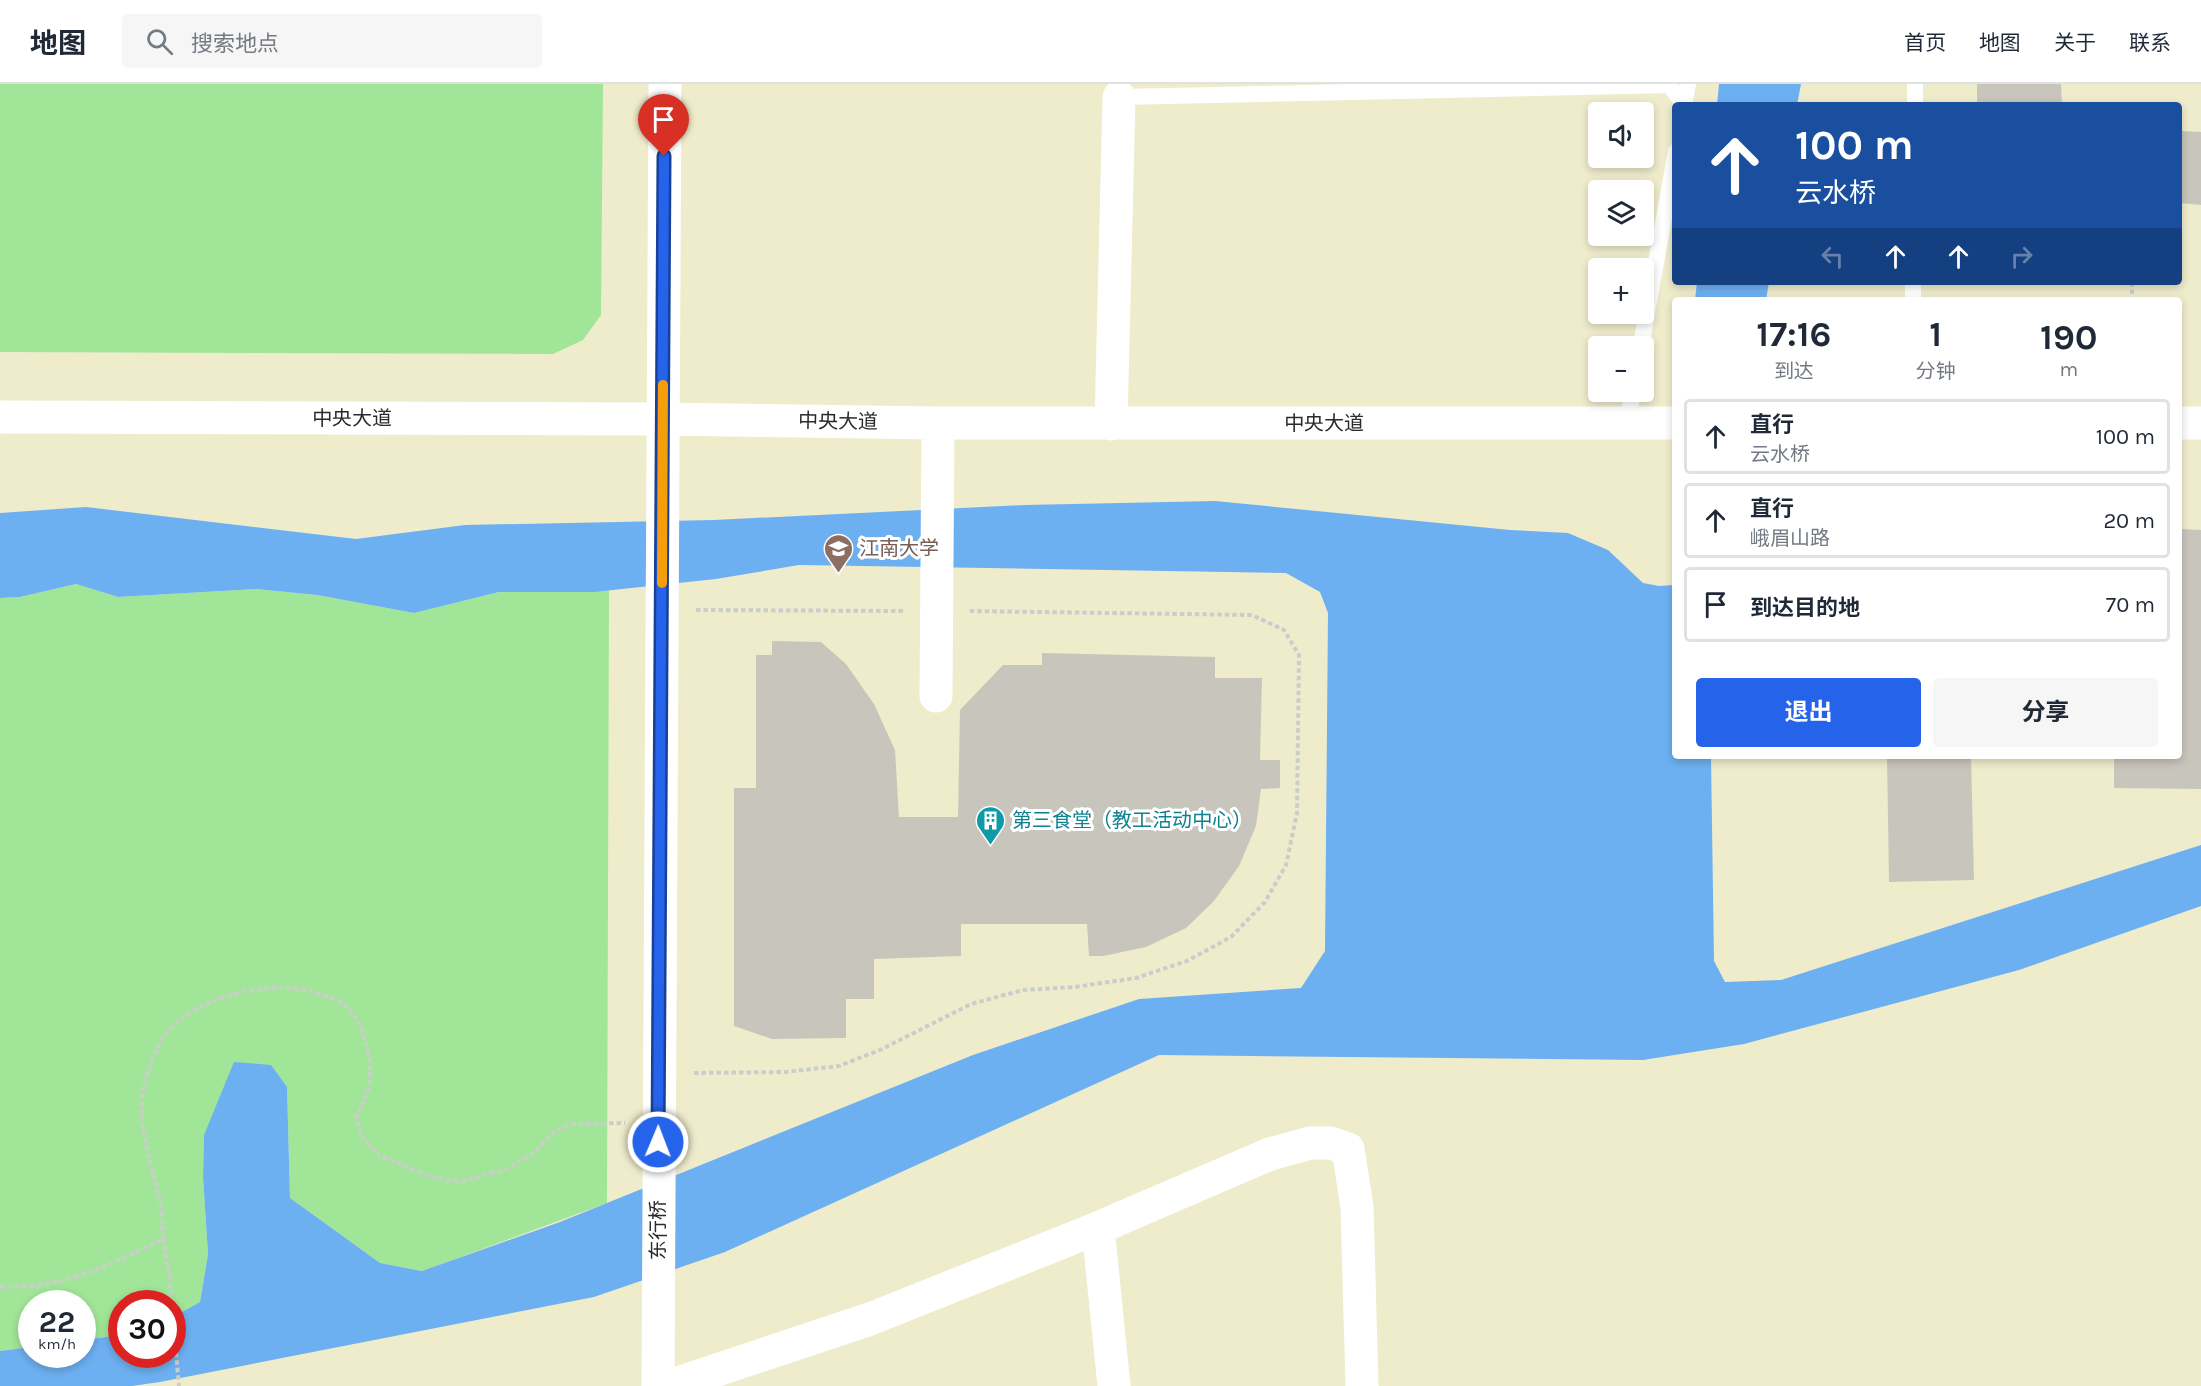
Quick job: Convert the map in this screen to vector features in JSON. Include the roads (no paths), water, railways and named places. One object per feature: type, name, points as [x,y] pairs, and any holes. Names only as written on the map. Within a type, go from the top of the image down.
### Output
[{"type":"street","name":"东行桥","points":[[658,1386],[665,84]]},
{"type":"street","points":[[1111,424],[1119,90]]},
{"type":"street","name":"中央大道","points":[[0,417],[663,419],[1111,424],[1630,407],[1672,422]]},
{"type":"street","points":[[936,696],[938,423]]},
{"type":"street","points":[[2182,423],[2201,423]]},
{"type":"street","points":[[669,1386],[870,1319],[1098,1228],[1270,1154],[1310,1143],[1331,1143],[1348,1149],[1357,1207],[1362,1386]]},
{"type":"street","points":[[1098,1228],[1114,1386]]},
{"type":"lane","points":[[1684,102],[1688,84]]},
{"type":"lane","points":[[1915,102],[1916,84]]},
{"type":"lane","points":[[1119,90],[1669,85],[1682,102]]},
{"type":"lane","points":[[1643,336],[1672,173]]},
{"type":"water","points":[[1719,84],[1801,84],[1798,102],[1717,102]]},
{"type":"water","points":[[1697,285],[1768,285],[1766,297],[1695,297]]},
{"type":"water","points":[[1215,501],[1510,530],[1568,533],[1608,550],[1643,583],[1672,585],[1672,759],[1711,759],[1714,961],[1725,982],[1781,980],[2201,845],[2201,906],[2019,970],[1744,1044],[1643,1060],[1159,1055],[725,1252],[594,1297],[160,1382],[132,1386],[0,1386],[0,1351],[18,1349],[18,1368],[96,1368],[96,1338],[108,1337],[108,1368],[186,1368],[186,1310],[200,1302],[208,1254],[203,1177],[204,1135],[234,1062],[271,1065],[287,1087],[290,1198],[380,1263],[422,1271],[560,1222],[973,1055],[1139,999],[1301,988],[1325,951],[1328,613],[1320,592],[1286,573],[799,565],[716,579],[594,592],[499,592],[414,613],[317,595],[256,589],[118,597],[76,584],[20,597],[0,598],[0,513],[86,507],[356,539],[465,525],[714,520],[1025,505]]},
{"type":"place","name":"江南大学","points":[[838,574]]},
{"type":"place","name":"第三食堂（教工活动中心）","points":[[991,846]]}]
